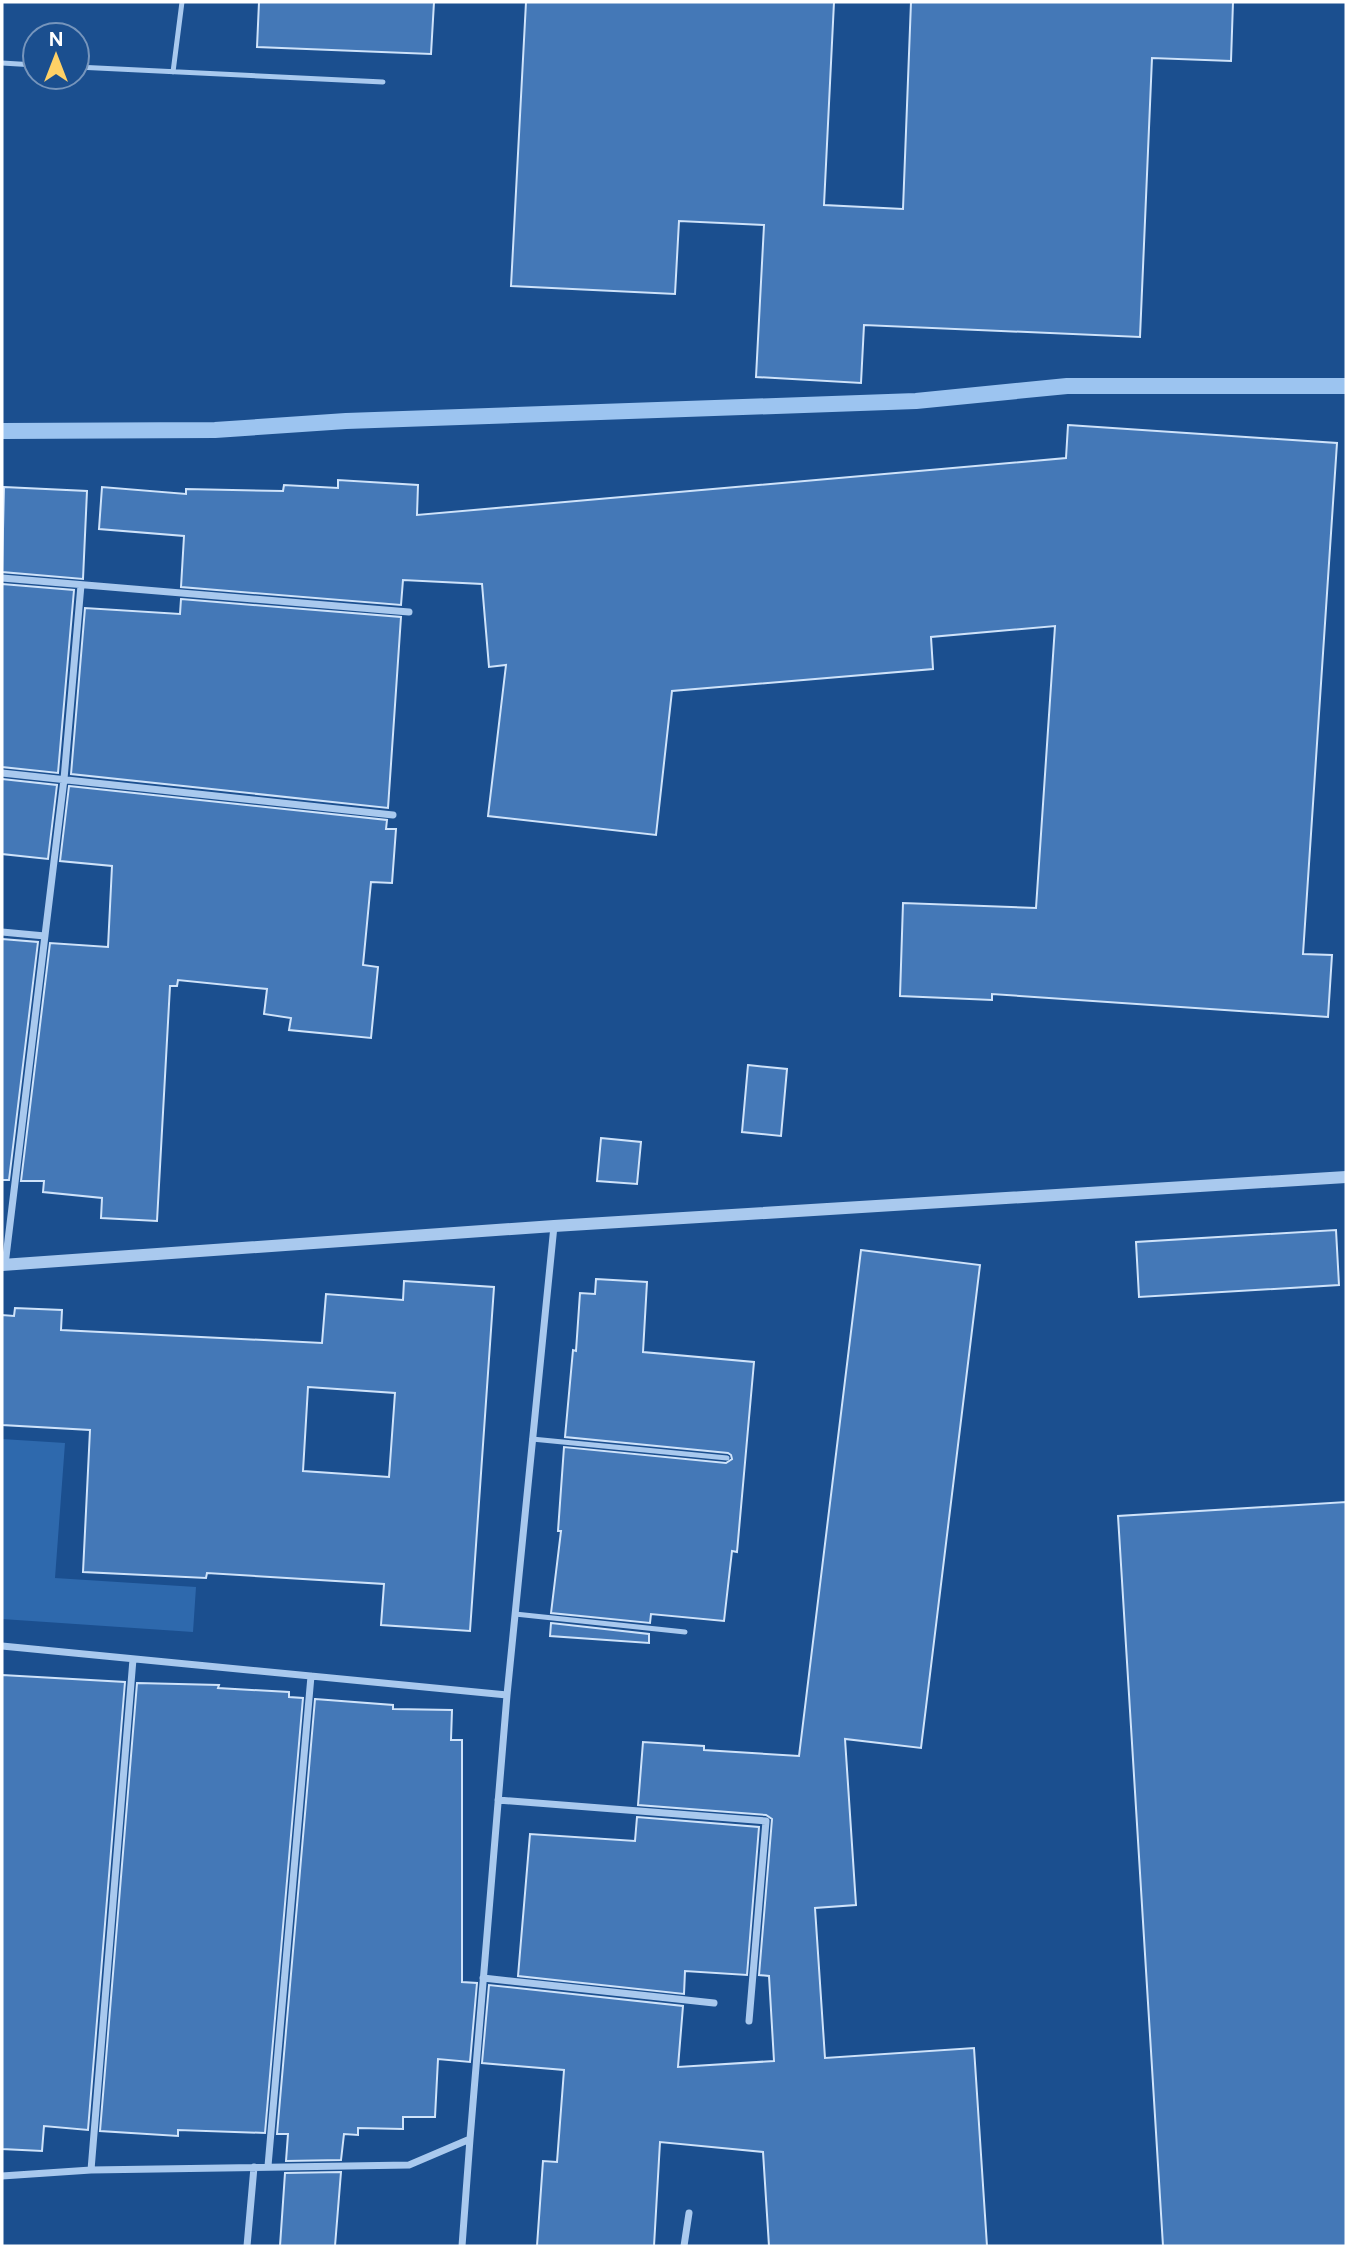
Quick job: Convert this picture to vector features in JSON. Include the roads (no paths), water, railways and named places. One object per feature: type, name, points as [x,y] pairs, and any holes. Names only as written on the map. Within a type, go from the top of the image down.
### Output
[{"type":"street","points":[[2,578],[409,612]]},
{"type":"street","points":[[81,585],[64,779],[4,1265],[554,1226],[1346,1177]]},
{"type":"street","points":[[2,772],[393,815]]},
{"type":"street","points":[[2,932],[45,936]]},
{"type":"street","points":[[462,2246],[507,1695],[554,1226]]},
{"type":"street","points":[[2,1646],[507,1695]]},
{"type":"street","points":[[91,2170],[133,1659]]},
{"type":"street","points":[[268,2166],[311,1676]]},
{"type":"street","points":[[498,1800],[766,1821],[749,2021]]},
{"type":"street","points":[[483,1978],[714,2003]]},
{"type":"street","points":[[2,2176],[91,2170],[409,2165],[470,2139]]},
{"type":"street","points":[[247,2246],[254,2167]]},
{"type":"street","points":[[684,2246],[689,2213]]},
{"type":"lane","points":[[173,72],[182,2]]},
{"type":"lane","points":[[2,63],[21,64]]},
{"type":"lane","points":[[91,68],[383,82]]},
{"type":"lane","points":[[533,1439],[727,1458]]},
{"type":"lane","points":[[515,1614],[685,1632]]},
{"type":"waterway","points":[[2,431],[215,430],[346,421],[916,401],[1067,386],[1346,386]]}]
